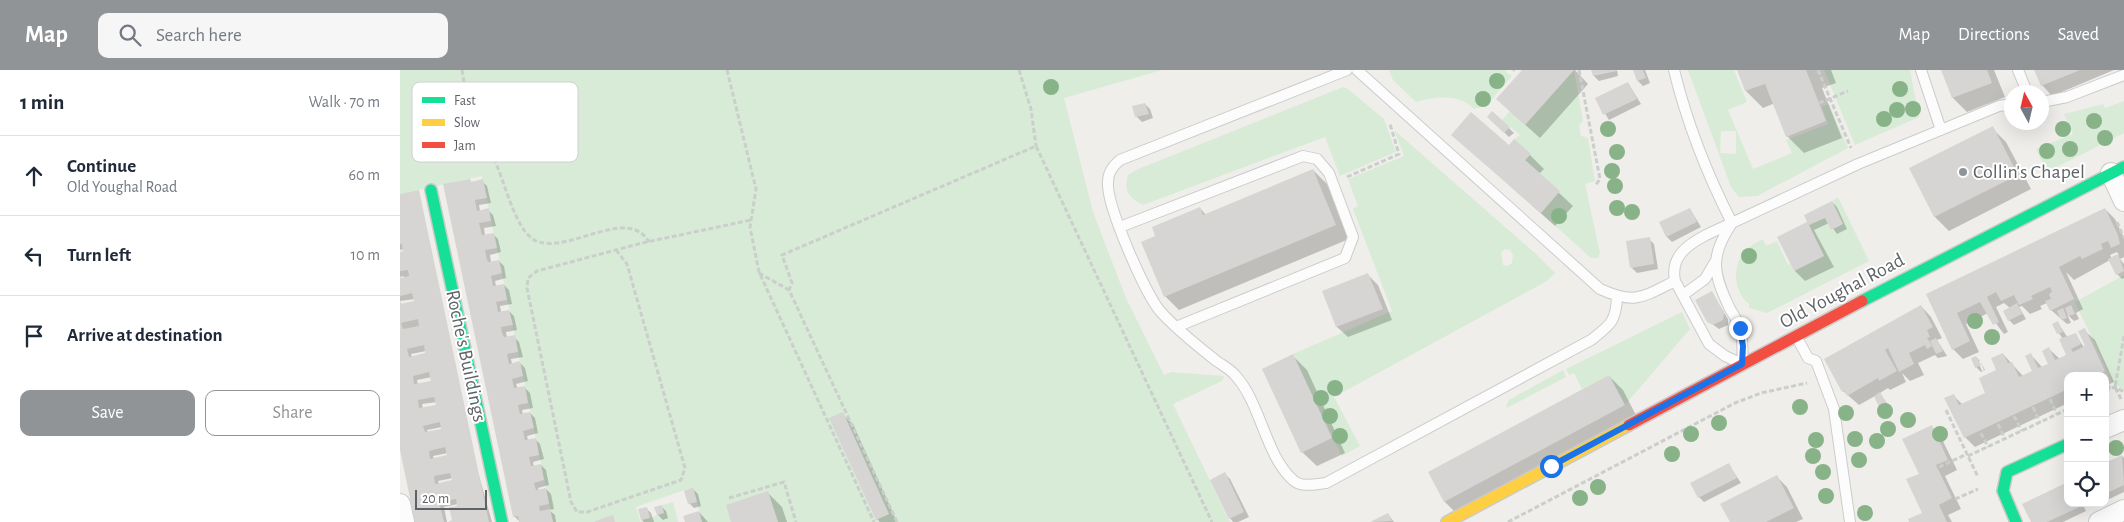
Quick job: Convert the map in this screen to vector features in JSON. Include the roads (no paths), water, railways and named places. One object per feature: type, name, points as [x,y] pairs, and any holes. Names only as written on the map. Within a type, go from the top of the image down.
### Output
[{"type":"street","points":[[2118,170],[2124,201]]},
{"type":"street","name":"Old Youghal Road","points":[[1447,522],[1742,364],[2118,170]]},
{"type":"street","name":"Roche's Buildings","points":[[431,190],[502,522]]},
{"type":"street","points":[[2109,426],[2124,420]]},
{"type":"street","points":[[2016,522],[2003,493],[2002,480],[2007,472],[2064,446]]},
{"type":"street","points":[[400,504],[404,522]]},
{"type":"street","points":[[2099,522],[2124,510]]},
{"type":"lane","points":[[1347,70],[1120,160],[1111,168],[1107,181],[1108,194],[1120,228],[1150,298],[1176,327],[1235,375],[1249,399],[1284,471],[1295,482],[1307,485],[1326,483],[1591,340],[1606,328],[1616,315],[1617,297]]},
{"type":"lane","points":[[1356,70],[1600,289],[1617,297],[1640,299],[1675,281]]},
{"type":"lane","points":[[1674,70],[1692,132],[1717,194],[1732,223]]},
{"type":"lane","points":[[1921,70],[1941,130]]},
{"type":"lane","points":[[2018,70],[2023,85]]},
{"type":"lane","points":[[2049,101],[2067,97],[2124,75]]},
{"type":"lane","points":[[1715,261],[1718,283],[1740,328],[1743,346],[1742,364],[1725,356],[1709,344],[1675,281],[1673,271],[1678,254],[1690,244],[1858,164],[2004,105]]},
{"type":"lane","points":[[1120,228],[1303,156],[1317,158],[1329,173],[1353,237],[1345,258],[1176,327]]},
{"type":"lane","points":[[1683,295],[1705,279],[1715,261],[1722,237],[1732,223]]},
{"type":"lane","points":[[1796,336],[1808,358],[1816,361],[1834,410],[1850,522]]},
{"type":"place","name":"Collin's Chapel","points":[[1963,172]]}]
